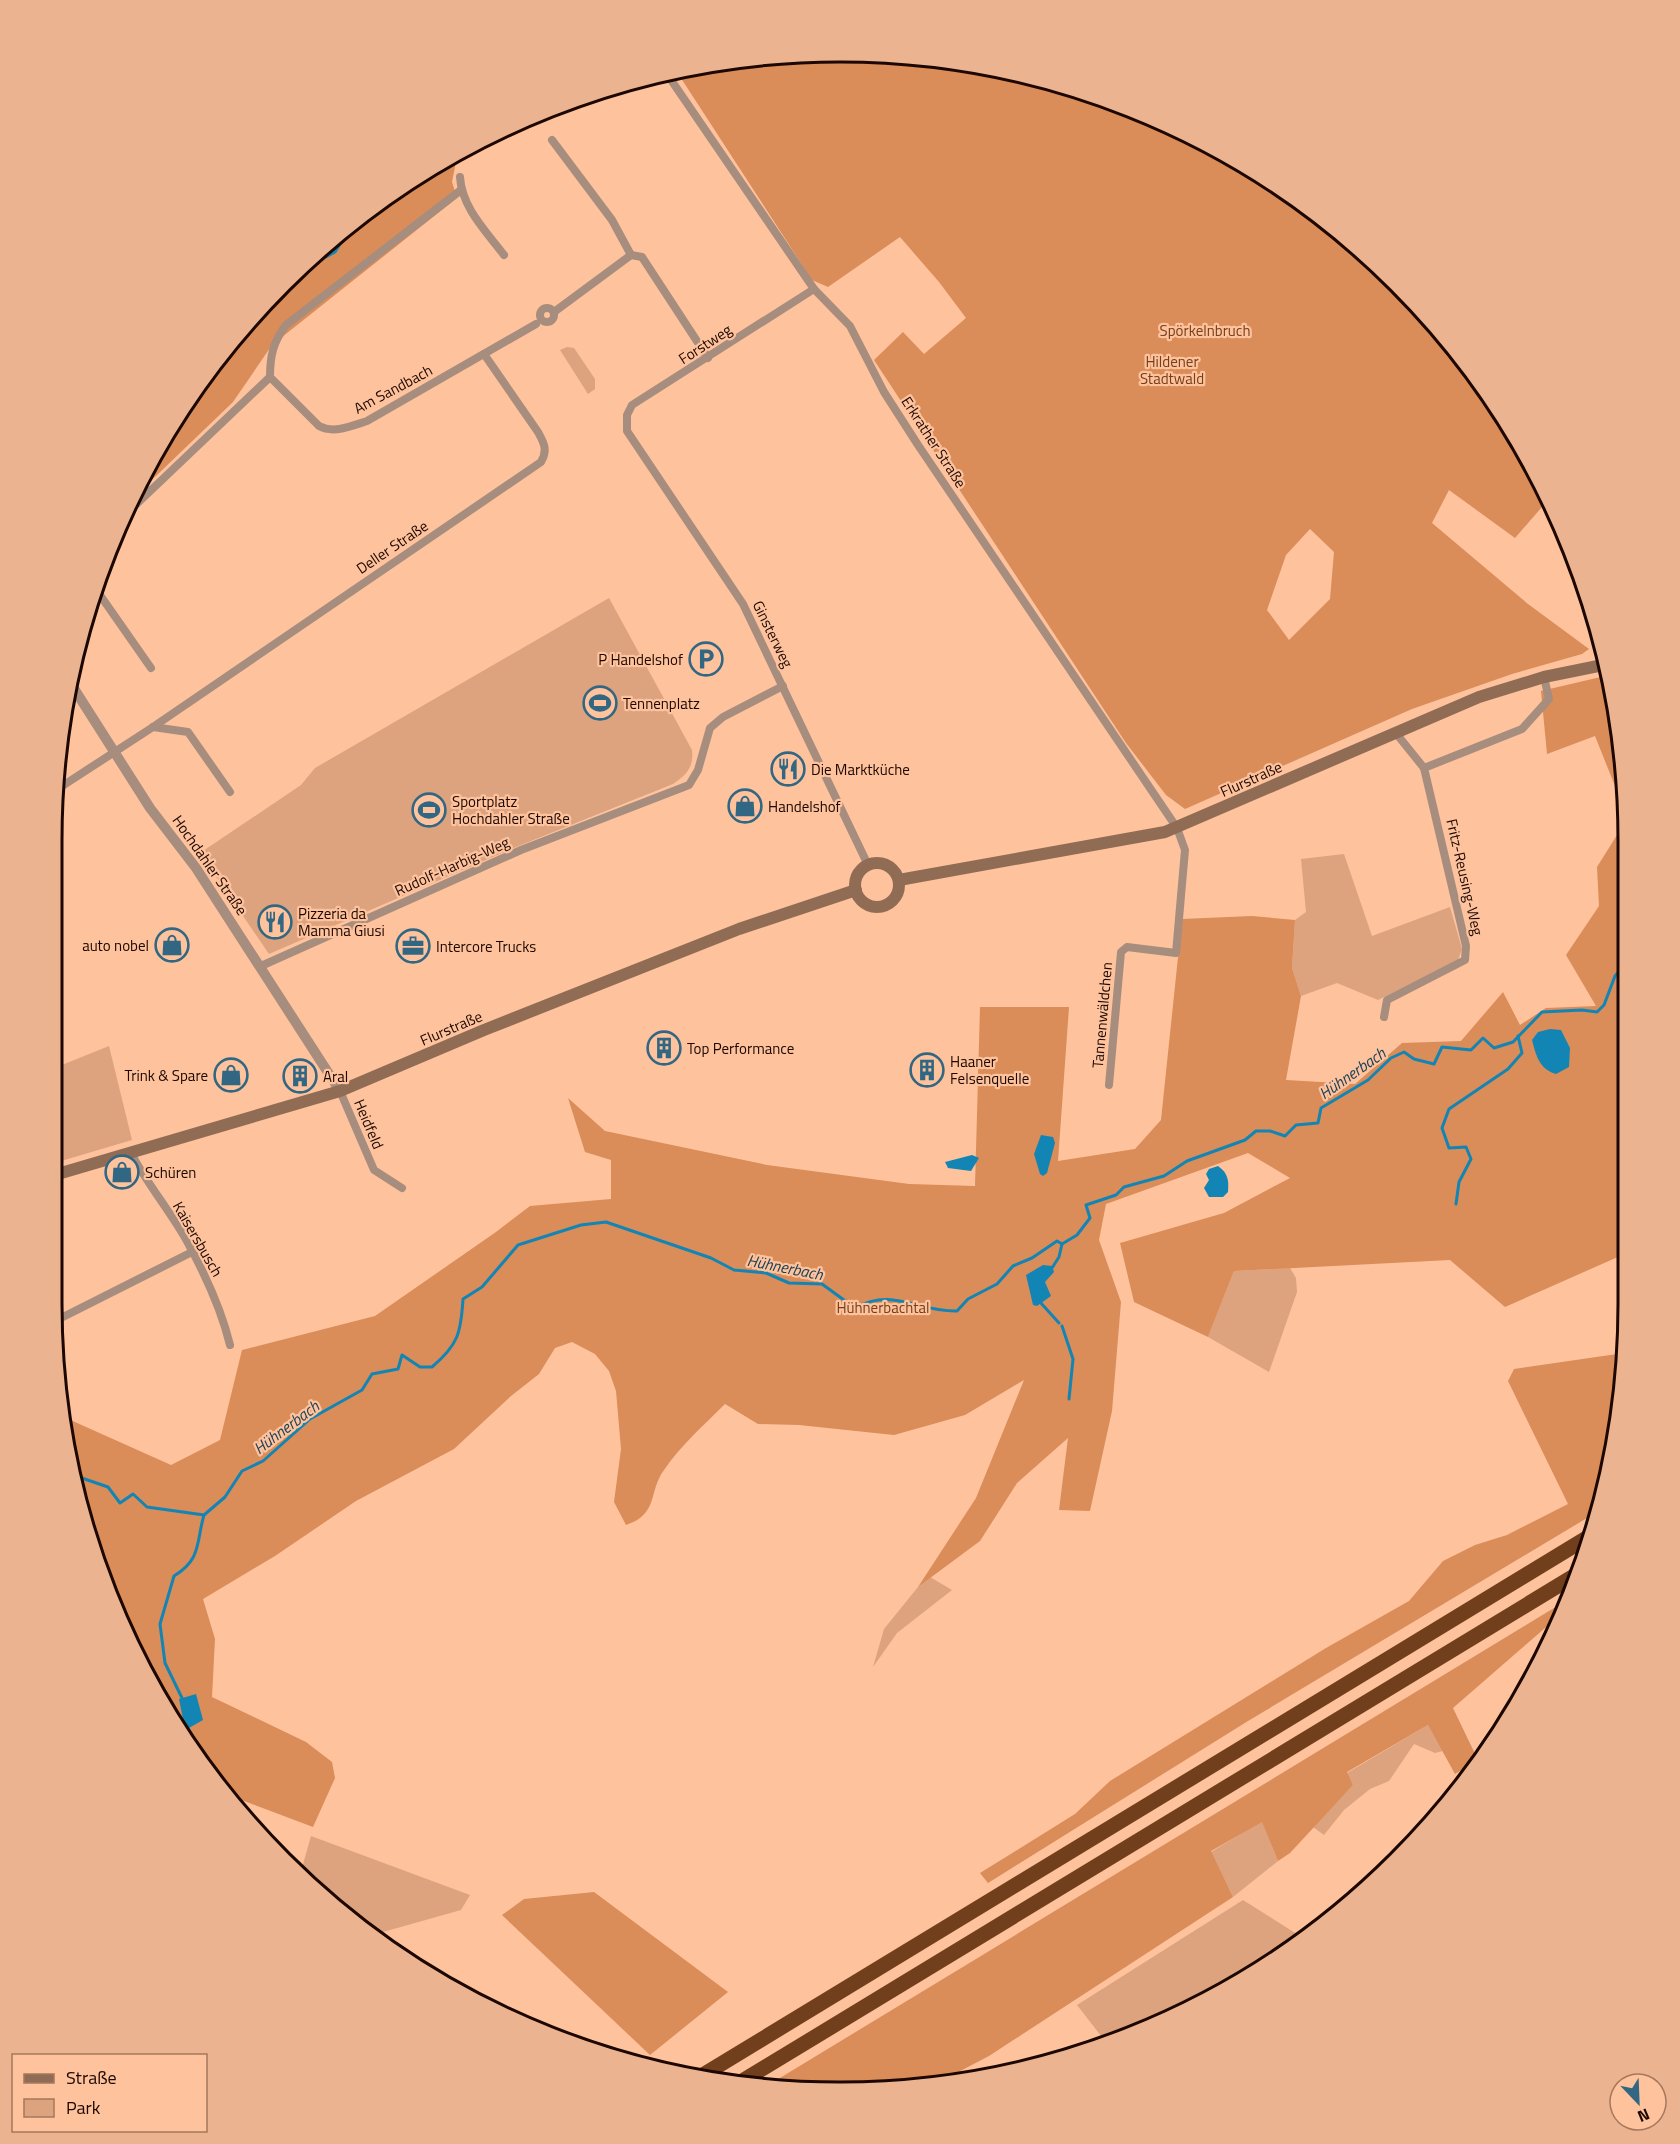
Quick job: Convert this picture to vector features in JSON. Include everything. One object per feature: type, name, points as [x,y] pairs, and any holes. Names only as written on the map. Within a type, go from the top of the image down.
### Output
[{"type":"highway","points":[[709,2071],[1581,1542]]},
{"type":"highway","points":[[749,2077],[1567,1580]]},
{"type":"main road","name":"Flurstraße","points":[[899,880],[1144,837],[1178,828],[1479,697],[1544,677],[1599,666]]},
{"type":"main road","points":[[886,864],[899,880],[897,894],[885,905],[877,907],[863,903],[856,890],[857,876],[868,865],[886,864]]},
{"type":"main road","name":"Flurstraße","points":[[62,1173],[339,1091],[484,1030],[738,929],[856,890]]},
{"type":"street","name":"Erkrather Straße","points":[[671,80],[813,289],[850,326],[884,392],[918,445],[1178,828]]},
{"type":"street","points":[[552,140],[612,220],[631,255]]},
{"type":"street","points":[[459,177],[460,190],[470,210],[504,255]]},
{"type":"street","points":[[140,501],[270,377],[270,358],[276,339],[286,325],[460,190]]},
{"type":"street","points":[[554,312],[631,255],[642,256],[708,358]]},
{"type":"street","name":"Forstweg","points":[[627,431],[627,415],[633,405],[813,289]]},
{"type":"street","name":"Am Sandbach","points":[[270,377],[319,426],[328,431],[367,421],[536,324]]},
{"type":"street","name":"Deller Straße","points":[[63,785],[153,727],[541,462],[546,455],[545,446],[538,432],[484,354]]},
{"type":"street","name":"Ginsterweg","points":[[627,431],[743,604],[868,865]]},
{"type":"street","points":[[101,596],[151,668]]},
{"type":"street","points":[[1424,768],[1522,729],[1549,699],[1544,677]]},
{"type":"street","name":"Rudolf-Harbig-Weg","points":[[261,966],[521,850],[689,785],[698,770],[710,728],[723,717],[783,686]]},
{"type":"street","name":"Hochdahler Straße","points":[[76,691],[150,808],[196,868],[261,966],[339,1091]]},
{"type":"street","points":[[153,727],[188,732],[230,792]]},
{"type":"street","name":"Fritz-Reusing-Weg","points":[[1384,1017],[1387,1000],[1465,960],[1466,945],[1424,768],[1395,732]]},
{"type":"street","name":"Tannenwäldchen","points":[[1109,1086],[1121,952],[1127,947],[1176,953],[1185,850],[1178,828]]},
{"type":"street","name":"Heidfeld","points":[[339,1091],[374,1170],[402,1188]]},
{"type":"street","name":"Kaisersbusch","points":[[131,1153],[192,1252],[222,1313],[230,1345]]},
{"type":"street","points":[[62,1317],[192,1252]]},
{"type":"green space","name":"Hildener Stadtwald","points":[[789,63],[891,63],[942,68],[992,76],[1041,88],[1138,121],[1184,142],[1273,193],[1314,222],[1390,290],[1458,366],[1514,451],[1543,506],[1515,538],[1449,490],[1432,523],[1528,604],[1589,649],[1582,654],[1512,674],[1412,709],[1185,809],[1166,795],[1126,743],[874,360],[903,332],[924,354],[966,318],[939,282],[900,237],[828,287],[812,280],[681,78],[738,68]],"holes":[[[1310,529],[1334,552],[1330,599],[1289,640],[1267,610],[1286,555]]]},
{"type":"green space","points":[[456,164],[452,182],[457,198],[272,345],[233,402],[149,482],[193,407],[222,366],[290,290],[366,222],[407,193]]},
{"type":"green space","points":[[567,347],[574,348],[595,379],[595,389],[588,394],[560,350]]},
{"type":"green space","points":[[609,598],[692,750],[691,765],[686,774],[673,784],[516,847],[269,954],[200,853],[301,785],[315,768]]},
{"type":"green space","points":[[1601,677],[1612,738],[1617,791],[1595,736],[1547,754],[1541,691]]},
{"type":"green space","name":"Hühnerbachtal","points":[[1618,834],[1618,1257],[1505,1307],[1450,1260],[1234,1271],[1208,1337],[1134,1302],[1120,1243],[1224,1213],[1290,1178],[1248,1153],[1106,1204],[1099,1240],[1121,1302],[1112,1411],[1090,1511],[1059,1510],[1068,1438],[1017,1483],[980,1541],[918,1587],[976,1498],[1024,1380],[965,1415],[894,1435],[799,1425],[758,1424],[725,1404],[678,1452],[664,1470],[644,1515],[626,1525],[614,1502],[621,1449],[616,1391],[609,1371],[595,1354],[572,1342],[555,1348],[539,1374],[511,1396],[454,1449],[356,1501],[275,1556],[203,1599],[215,1639],[212,1697],[306,1742],[332,1762],[335,1778],[313,1827],[240,1799],[193,1737],[166,1693],[121,1602],[103,1554],[76,1456],[70,1420],[171,1465],[220,1440],[242,1350],[375,1316],[530,1206],[611,1199],[611,1160],[585,1152],[568,1098],[605,1131],[767,1165],[909,1184],[975,1186],[980,1007],[1069,1007],[1058,1161],[1135,1149],[1161,1120],[1182,919],[1252,916],[1295,920],[1292,968],[1301,996],[1286,1080],[1355,1084],[1402,1043],[1461,1041],[1503,992],[1520,1025],[1546,1008],[1596,1006],[1566,955],[1599,906],[1597,867]]},
{"type":"green space","points":[[1344,854],[1372,936],[1450,907],[1462,949],[1458,960],[1378,1000],[1337,983],[1301,996],[1292,968],[1295,920],[1306,912],[1301,859]]},
{"type":"green space","points":[[109,1046],[132,1140],[62,1161],[62,1065]]},
{"type":"green space","points":[[1290,1268],[1296,1278],[1297,1292],[1269,1372],[1208,1337],[1234,1271]]},
{"type":"green space","points":[[1617,1354],[1604,1456],[1588,1517],[1248,1721],[988,1883],[980,1873],[1075,1814],[1110,1781],[1326,1648],[1409,1601],[1443,1561],[1475,1545],[1507,1535],[1568,1504],[1508,1381],[1514,1369]]},
{"type":"green space","points":[[930,1577],[952,1590],[897,1633],[873,1667],[884,1629],[918,1587]]},
{"type":"green space","points":[[1557,1606],[1549,1625],[1453,1708],[1475,1754],[1465,1768],[1455,1774],[1428,1725],[1347,1772],[1353,1785],[1290,1853],[1278,1861],[1262,1822],[1211,1851],[1233,1897],[989,2056],[955,2074],[891,2081],[777,2080]]},
{"type":"green space","points":[[1428,1725],[1443,1751],[1435,1753],[1414,1744],[1389,1781],[1370,1789],[1344,1810],[1324,1835],[1313,1827],[1353,1785],[1347,1773]]},
{"type":"green space","points":[[1262,1821],[1278,1861],[1233,1897],[1211,1852]]},
{"type":"green space","points":[[311,1836],[470,1895],[461,1910],[381,1933],[303,1866]]},
{"type":"green space","points":[[594,1892],[728,1992],[650,2055],[502,1915],[524,1899]]},
{"type":"green space","points":[[1243,1900],[1297,1934],[1229,1978],[1184,2002],[1102,2037],[1077,2005]]},
{"type":"water","points":[[1550,1029],[1561,1030],[1570,1048],[1569,1067],[1556,1074],[1542,1065],[1532,1040],[1538,1032]]},
{"type":"water","points":[[1041,1135],[1053,1137],[1055,1143],[1047,1173],[1043,1176],[1040,1174],[1034,1154]]},
{"type":"water","points":[[972,1155],[979,1158],[971,1171],[948,1168],[945,1162]]},
{"type":"water","points":[[1218,1166],[1227,1177],[1228,1192],[1223,1197],[1209,1197],[1204,1188],[1209,1180],[1206,1174],[1209,1169]]},
{"type":"water","points":[[1043,1265],[1052,1266],[1054,1272],[1045,1282],[1051,1296],[1037,1306],[1033,1305],[1026,1275]]},
{"type":"water","points":[[196,1694],[203,1720],[189,1728],[186,1726],[179,1699]]},
{"type":"waterway","points":[[324,258],[335,252],[340,244]]},
{"type":"waterway","name":"Hühnerbach","points":[[81,1478],[108,1487],[120,1503],[133,1494],[147,1507],[204,1515],[225,1497],[242,1471],[263,1461],[310,1419],[362,1390],[372,1374],[398,1369],[402,1355],[420,1367],[432,1367],[453,1345],[461,1321],[463,1299],[482,1287],[518,1245],[581,1225],[606,1222],[711,1258],[734,1270],[766,1273],[789,1283],[822,1284],[855,1308],[869,1302],[893,1300],[957,1311],[968,1299],[997,1284],[1013,1266],[1032,1258],[1057,1241],[1062,1244],[1077,1235],[1090,1218],[1086,1205],[1116,1195],[1124,1187],[1164,1176],[1187,1161],[1245,1140],[1256,1131],[1270,1131],[1285,1136],[1296,1125],[1318,1123],[1321,1108],[1368,1080],[1391,1058],[1404,1052],[1414,1059],[1434,1064],[1442,1047],[1471,1050],[1483,1038],[1494,1048],[1513,1042],[1542,1012],[1582,1010],[1597,1012],[1604,1005],[1618,973]]},
{"type":"waterway","points":[[1456,1204],[1459,1182],[1471,1159],[1466,1147],[1449,1148],[1442,1128],[1449,1109],[1508,1069],[1522,1053],[1518,1036]]},
{"type":"waterway","points":[[1052,1268],[1059,1257],[1062,1244]]},
{"type":"waterway","points":[[1040,1302],[1059,1323]]},
{"type":"waterway","points":[[1062,1326],[1073,1359],[1069,1399]]},
{"type":"waterway","points":[[182,1698],[165,1663],[160,1624],[174,1576],[183,1570],[194,1556],[204,1515]]},
{"type":"place","name":"P Handelshof","points":[[706,659]]},
{"type":"place","name":"Tennenplatz","points":[[600,703]]},
{"type":"place","name":"Die Marktküche","points":[[788,769]]},
{"type":"place","name":"Handelshof","points":[[745,806]]},
{"type":"place","name":"Sportplatz Hochdahler Straße","points":[[429,810]]},
{"type":"place","name":"Pizzeria da Mamma Giusi","points":[[275,922]]},
{"type":"place","name":"auto nobel","points":[[172,945]]},
{"type":"place","name":"Intercore Trucks","points":[[413,946]]},
{"type":"place","name":"Top Performance","points":[[664,1048]]},
{"type":"place","name":"Haaner Felsenquelle","points":[[927,1070]]},
{"type":"place","name":"Trink & Spare","points":[[231,1075]]},
{"type":"place","name":"Aral","points":[[300,1076]]},
{"type":"place","name":"Schüren","points":[[122,1172]]},
{"type":"park label","name":"Spörkelnbruch","points":[[1205,330]]}]
